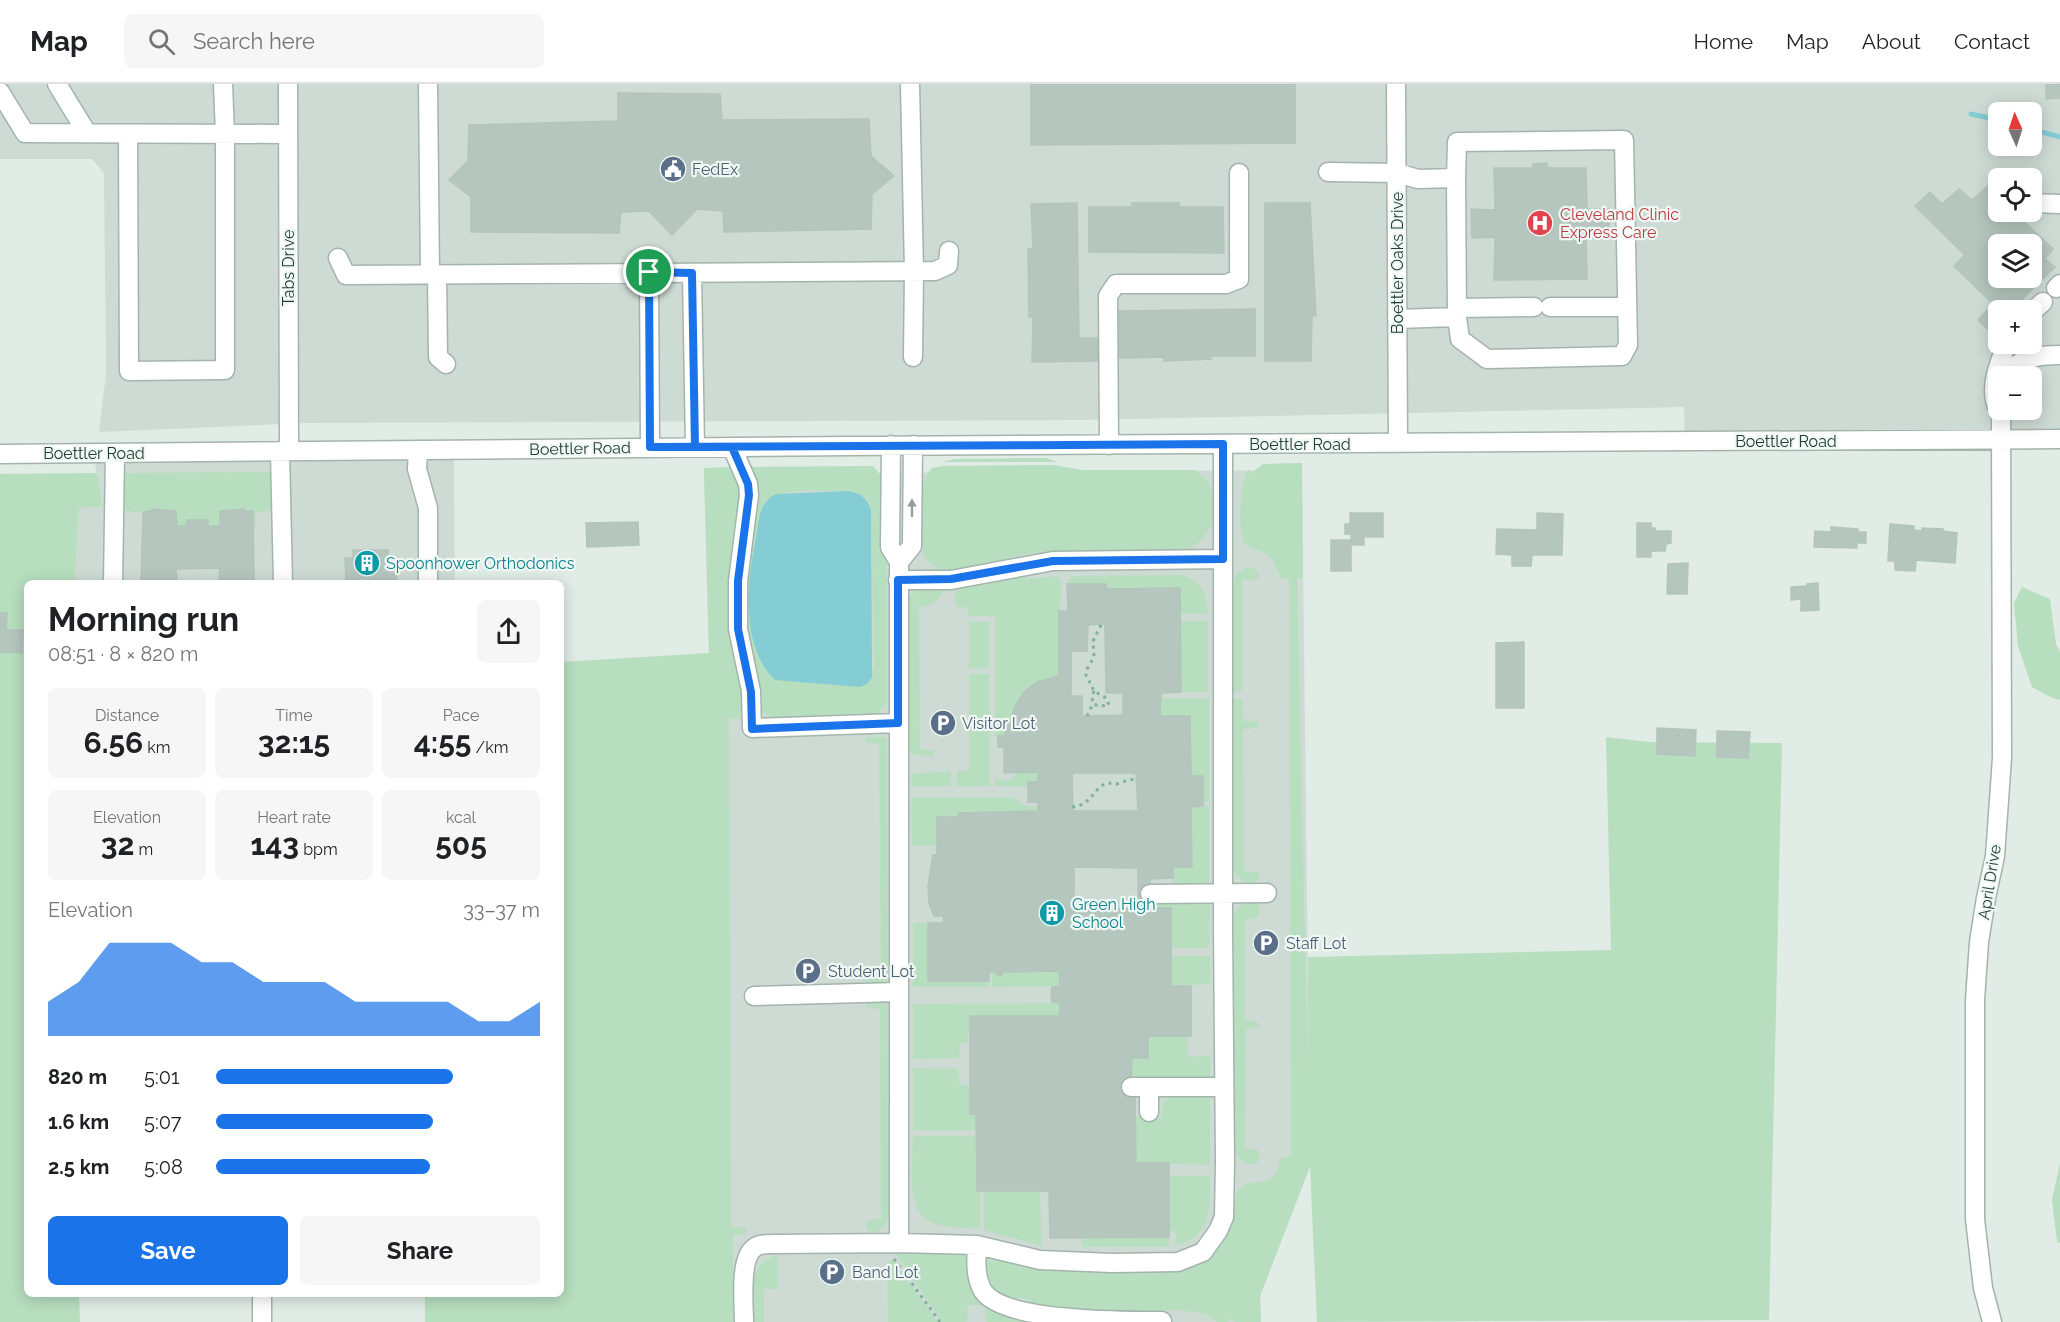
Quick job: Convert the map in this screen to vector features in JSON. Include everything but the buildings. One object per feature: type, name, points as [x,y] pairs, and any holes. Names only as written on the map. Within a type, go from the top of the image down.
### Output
[{"type":"street","points":[[57,84],[87,133]]},
{"type":"street","points":[[128,134],[129,371],[225,370],[223,84]]},
{"type":"street","name":"Tabs Drive","points":[[283,580],[288,84]]},
{"type":"street","points":[[428,84],[433,274],[438,357],[446,364]]},
{"type":"street","points":[[910,84],[914,357]]},
{"type":"street","name":"Boettler Oaks Drive","points":[[1396,84],[1398,443]]},
{"type":"street","points":[[0,92],[25,133],[288,134]]},
{"type":"street","points":[[1624,140],[1628,306],[1628,345],[1622,356],[1487,359],[1460,339],[1457,312],[1456,142],[1624,140]]},
{"type":"street","points":[[1328,172],[1396,173],[1418,179],[1456,178]]},
{"type":"street","points":[[1109,445],[1108,296],[1116,285],[1226,284],[1239,279],[1239,173]]},
{"type":"street","points":[[2042,203],[2060,204]]},
{"type":"street","points":[[338,258],[346,275],[914,271],[935,270],[948,266],[950,251]]},
{"type":"street","points":[[649,272],[650,447]]},
{"type":"street","points":[[692,273],[695,447]]},
{"type":"street","points":[[1397,319],[1457,312],[1542,307],[1628,306]]},
{"type":"street","points":[[2016,366],[2038,355],[2060,355]]},
{"type":"street","name":"April Drive","points":[[1992,1322],[1983,1288],[1975,1219],[1975,1000],[1979,942],[1995,856],[2001,793],[2001,420]]},
{"type":"street","name":"Boettler Road","points":[[0,454],[913,445],[2060,439]]},
{"type":"street","points":[[744,1322],[744,1277],[749,1253],[756,1246],[891,1243],[977,1245],[1040,1260],[1101,1263],[1178,1262],[1203,1252],[1218,1231],[1224,1217],[1223,444]]},
{"type":"street","points":[[899,562],[912,546],[913,445]]},
{"type":"street","points":[[891,446],[890,547],[899,562],[898,992],[891,1243]]},
{"type":"street","points":[[732,447],[748,484],[749,495],[738,581],[738,629],[751,692],[752,729],[898,723]]},
{"type":"street","points":[[418,450],[417,469],[428,508],[428,580]]},
{"type":"street","points":[[113,580],[115,453]]},
{"type":"street","points":[[898,580],[951,579],[1053,561],[1223,559]]},
{"type":"street","points":[[1150,894],[1267,893]]},
{"type":"street","points":[[754,996],[898,992]]},
{"type":"street","points":[[1149,1112],[1140,1087],[1224,1088]]},
{"type":"street","points":[[977,1245],[978,1278],[984,1293],[1000,1306],[1066,1322],[1162,1322]]},
{"type":"street","points":[[262,1297],[262,1322]]},
{"type":"path","points":[[1093,704],[1108,706],[1109,703],[1106,698],[1094,692],[1086,675],[1094,657],[1093,641],[1101,625]]},
{"type":"path","points":[[1087,716],[1093,704],[1094,692]]},
{"type":"path","points":[[1072,807],[1082,806],[1089,801],[1105,783],[1117,784],[1137,779]]},
{"type":"path","points":[[891,1243],[940,1322]]},
{"type":"shaded area","points":[[0,84],[2060,84],[2060,439],[1685,441],[1684,407],[1085,420],[306,423],[99,432],[106,374],[104,173],[92,159],[0,159]]},
{"type":"shaded area","points":[[454,450],[455,580],[75,580],[79,508],[103,505],[93,453]]},
{"type":"shaded area","points":[[1302,470],[1310,1165],[1260,1296],[1261,1322],[714,1322],[717,950],[704,474]]},
{"type":"green space","points":[[1046,458],[1057,462],[942,462],[955,459]]},
{"type":"green space","points":[[1302,463],[1303,578],[1297,579],[1308,1074],[1308,957],[1611,950],[1606,737],[1650,742],[1782,743],[1769,1320],[1317,1322],[1310,1167],[1260,1296],[1261,1322],[1234,1322],[1231,1319],[1228,1322],[1217,1322],[1205,1314],[1180,1310],[1064,1311],[1026,1303],[1026,1298],[1018,1298],[1018,1308],[993,1296],[983,1265],[986,1261],[993,1260],[1033,1269],[1058,1271],[1188,1269],[1213,1253],[1227,1236],[1237,1191],[1250,1183],[1269,1180],[1277,1170],[1279,1159],[1291,1156],[1289,579],[1281,578],[1274,562],[1267,554],[1245,544],[1241,529],[1240,507],[1248,470],[1251,473],[1263,464]]},
{"type":"green space","points":[[1054,465],[1082,470],[1195,470],[1212,490],[1215,502],[1211,526],[1205,536],[1195,545],[1183,551],[1041,552],[968,568],[947,570],[936,568],[923,554],[921,497],[926,476],[932,468]]},
{"type":"green space","points":[[873,466],[883,478],[886,486],[887,699],[881,710],[872,717],[774,718],[765,715],[760,708],[745,637],[745,467]],"holes":[[[804,491],[848,491],[867,499],[871,509],[874,671],[764,502],[780,494]]]},
{"type":"green space","points":[[730,467],[741,480],[746,718],[729,719],[731,1227],[745,1227],[747,1230],[744,1234],[733,1235],[733,1322],[425,1322],[425,1297],[564,1297],[564,662],[709,653],[704,468]]},
{"type":"green space","points":[[273,472],[273,508],[270,511],[256,512],[256,527],[253,527],[253,511],[245,509],[220,511],[220,526],[208,526],[187,520],[187,526],[177,526],[176,511],[152,509],[152,511],[131,512],[125,509],[124,473]]},
{"type":"green space","points":[[97,473],[103,506],[79,508],[75,580],[24,580],[24,1297],[79,1297],[80,1322],[0,1322],[0,474]]},
{"type":"green space","points":[[1246,568],[1255,568],[1259,576],[1257,579],[1242,580],[1242,691],[1232,692],[1232,584],[1237,574]]},
{"type":"green space","points":[[1026,573],[1027,579],[1058,576],[1061,584],[1059,676],[1041,681],[1028,690],[1017,703],[1011,720],[1005,721],[1005,736],[995,736],[995,616],[968,616],[968,608],[957,606],[955,597],[957,591],[965,586]]},
{"type":"green space","points":[[1179,575],[1193,580],[1201,588],[1208,614],[1180,614],[1180,589],[1107,589],[1106,584],[1067,584],[1071,576]]},
{"type":"green space","points":[[926,587],[943,588],[944,590],[934,602],[919,607],[920,749],[935,751],[932,757],[912,754],[906,744],[906,601],[914,591]]},
{"type":"green space","points":[[2022,587],[2050,599],[2056,644],[2060,652],[2060,700],[2032,687],[2018,646],[2014,603]]},
{"type":"green space","points":[[1180,621],[1208,621],[1208,692],[1181,692]]},
{"type":"green space","points":[[969,622],[989,622],[989,668],[969,669]]},
{"type":"green space","points":[[969,674],[989,674],[990,786],[957,786],[957,771],[969,770]]},
{"type":"green space","points":[[1160,698],[1209,698],[1209,802],[1203,802],[1191,776],[1190,716],[1160,716]]},
{"type":"green space","points":[[1233,699],[1242,699],[1243,721],[1257,721],[1259,725],[1243,730],[1244,871],[1259,872],[1259,879],[1253,884],[1242,881],[1233,871]]},
{"type":"green space","points":[[867,737],[887,739],[888,979],[877,983],[865,980],[868,976],[881,975],[879,744],[867,743],[864,740]]},
{"type":"green space","points":[[951,771],[950,786],[911,786],[912,774]]},
{"type":"green space","points":[[1017,772],[1038,772],[1038,782],[1028,782],[1028,786],[995,786],[995,778],[1007,781]]},
{"type":"green space","points":[[911,798],[1014,798],[1025,806],[1038,807],[1038,811],[959,813],[958,817],[937,817],[937,846],[912,846]]},
{"type":"green space","points":[[1209,806],[1209,885],[1172,885],[1173,867],[1192,866],[1191,807]]},
{"type":"green space","points":[[1210,900],[1209,948],[1171,948],[1171,909],[1151,908],[1150,901]]},
{"type":"green space","points":[[1248,902],[1258,904],[1260,911],[1258,918],[1245,919],[1245,1021],[1257,1021],[1259,1025],[1258,1028],[1246,1029],[1245,1149],[1257,1149],[1260,1154],[1258,1162],[1254,1164],[1241,1160],[1234,1150],[1233,916],[1240,906]]},
{"type":"green space","points":[[913,923],[928,923],[928,981],[989,981],[989,987],[913,987]]},
{"type":"green space","points":[[1171,956],[1210,956],[1210,984],[1171,986]]},
{"type":"green space","points":[[1059,971],[1060,986],[992,987],[992,972],[1000,976],[1004,972]]},
{"type":"green space","points":[[868,1002],[888,1004],[889,1218],[877,1232],[867,1231],[866,1221],[881,1218],[880,1009],[867,1008]]},
{"type":"green space","points":[[1060,1003],[1060,1016],[970,1016],[968,1043],[960,1043],[959,1058],[913,1059],[913,1004]]},
{"type":"green space","points":[[1148,1036],[1187,1036],[1188,1057],[1210,1056],[1210,1077],[1206,1079],[1132,1080],[1132,1058],[1148,1057]]},
{"type":"green space","points":[[913,1068],[958,1069],[960,1085],[969,1085],[970,1114],[976,1114],[976,1130],[913,1130]]},
{"type":"green space","points":[[1172,1095],[1208,1096],[1210,1098],[1210,1165],[1136,1163],[1135,1117],[1162,1118],[1162,1104]]},
{"type":"green space","points":[[913,1136],[976,1136],[980,1229],[944,1226],[924,1217],[918,1208],[912,1185]]},
{"type":"green space","points":[[2060,1163],[2060,1243],[2057,1242],[2052,1200]]},
{"type":"green space","points":[[1169,1176],[1210,1176],[1209,1209],[1203,1228],[1187,1242],[1175,1246],[1176,1231],[1169,1231]]},
{"type":"green space","points":[[984,1191],[1040,1191],[1042,1246],[984,1230]]},
{"type":"green space","points":[[1169,1237],[1169,1247],[1082,1247],[1082,1238]]},
{"type":"green space","points":[[900,1251],[962,1252],[968,1259],[973,1276],[1042,1322],[986,1322],[985,1305],[968,1305],[967,1322],[942,1322],[896,1255]]},
{"type":"green space","points":[[777,1255],[778,1289],[764,1289],[764,1322],[751,1322],[751,1292],[755,1273],[759,1266]]},
{"type":"green space","points":[[892,1259],[938,1322],[888,1322],[887,1263]]},
{"type":"water","points":[[848,491],[862,497],[871,509],[872,677],[867,684],[860,687],[775,680],[764,666],[756,650],[749,613],[750,574],[761,512],[770,497],[776,494]]},
{"type":"waterway","points":[[1971,114],[1988,118]]},
{"type":"waterway","points":[[2042,132],[2060,137]]},
{"type":"place","name":"FedEx","points":[[673,169]]},
{"type":"place","name":"Cleveland Clinic Express Care","points":[[1540,223]]},
{"type":"place","name":"Spoonhower Orthodonics","points":[[367,563]]},
{"type":"place","name":"Visitor Lot","points":[[943,723]]},
{"type":"place","name":"Green High School","points":[[1052,913]]},
{"type":"place","name":"Staff Lot","points":[[1266,943]]},
{"type":"place","name":"Student Lot","points":[[808,971]]},
{"type":"place","name":"Band Lot","points":[[832,1272]]},
{"type":"route","points":[[649,272],[650,447],[695,447],[732,447],[1223,444],[1223,559],[1053,561],[951,579],[898,580],[898,723],[752,729],[751,692],[738,629],[738,581],[750,504],[748,484],[732,447],[695,447],[692,273],[649,272]]}]
